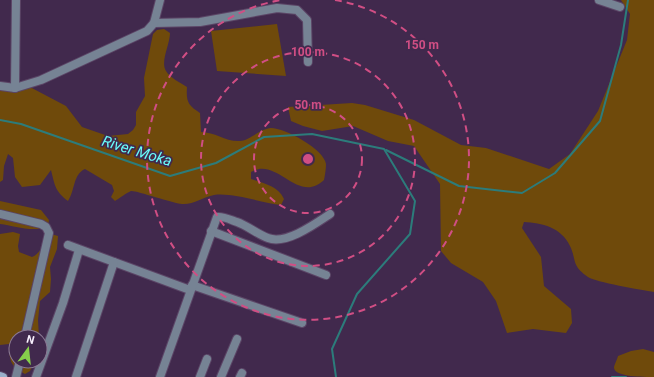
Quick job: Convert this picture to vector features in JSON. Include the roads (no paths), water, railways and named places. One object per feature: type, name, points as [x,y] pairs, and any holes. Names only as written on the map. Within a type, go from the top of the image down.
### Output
[{"type":"street","points":[[15,88],[16,0]]},
{"type":"street","points":[[0,86],[15,88],[41,80],[147,31],[154,23],[160,0]]},
{"type":"street","points":[[598,0],[620,7]]},
{"type":"street","points":[[154,23],[200,22],[277,8],[297,10],[307,20],[308,62]]},
{"type":"street","points":[[0,214],[41,224],[46,227],[49,233],[27,329]]},
{"type":"street","points":[[160,377],[216,218],[219,216],[246,226],[268,238],[280,240],[292,236],[330,214]]},
{"type":"street","points":[[211,231],[326,275]]},
{"type":"street","points":[[68,245],[114,262],[302,323]]},
{"type":"street","points":[[36,377],[63,303],[79,250]]},
{"type":"street","points":[[76,377],[114,262]]},
{"type":"street","points":[[222,377],[237,339]]},
{"type":"street","points":[[200,377],[207,359]]},
{"type":"waterway","points":[[386,150],[459,186],[522,193],[555,173],[600,121],[621,45],[628,0]]},
{"type":"waterway","name":"River Moka","points":[[0,120],[21,124],[170,176],[216,163],[264,137],[312,134],[384,149],[415,201],[410,234],[357,294],[332,349],[336,377]]},
{"type":"waterway","name":"River Moka","points":[[612,377],[626,377]]}]
